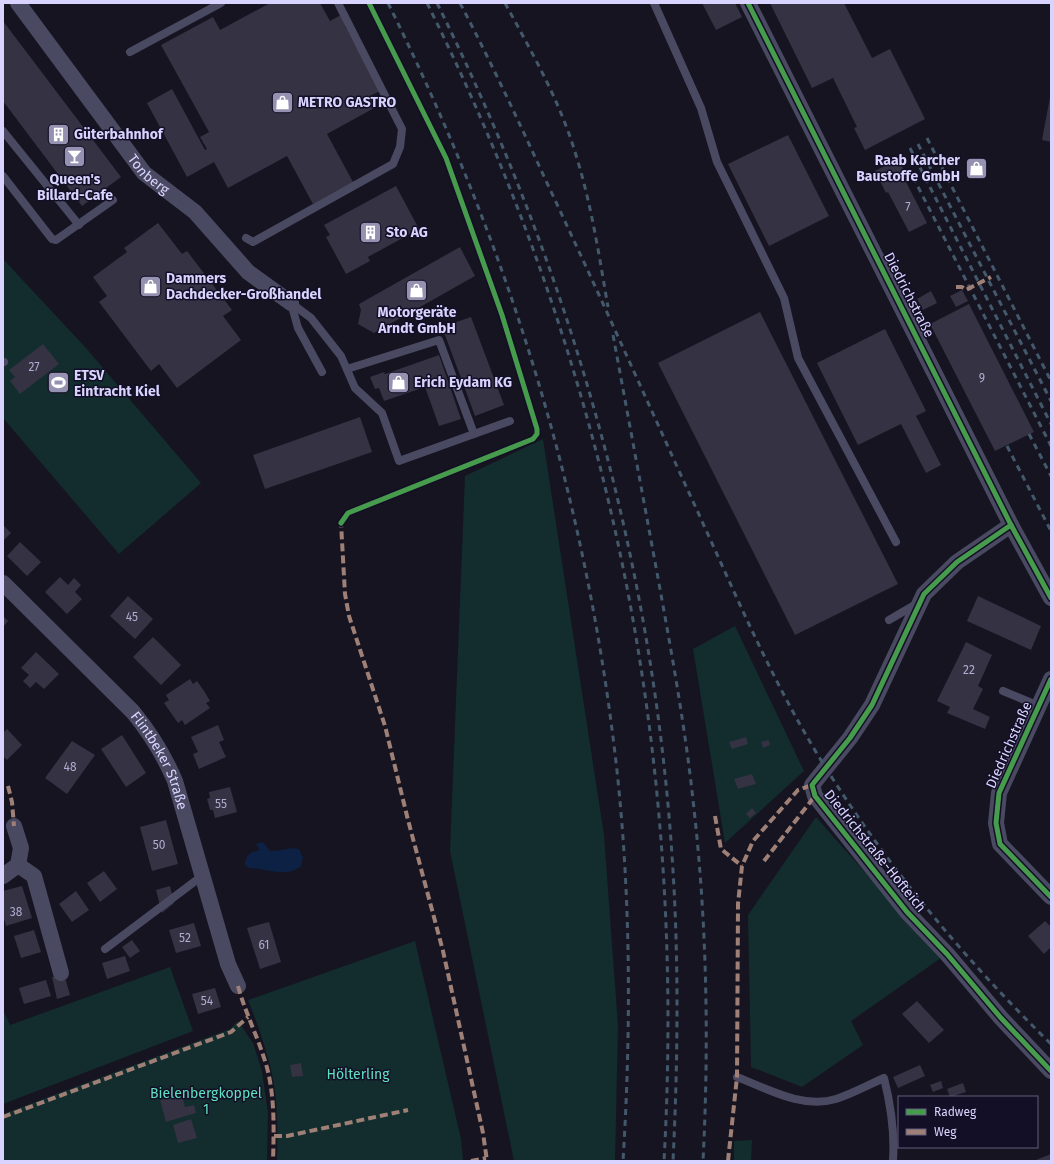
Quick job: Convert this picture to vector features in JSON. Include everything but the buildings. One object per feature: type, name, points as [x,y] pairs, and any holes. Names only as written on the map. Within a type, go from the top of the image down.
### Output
[{"type":"street","name":"Tonberg","points":[[18,3],[144,173],[195,212],[248,272],[290,303]]},
{"type":"street","name":"Diedrichstraße","points":[[748,3],[1011,525],[1051,598]]},
{"type":"street","name":"Diedrichstraße-Hofteich","points":[[1011,525],[957,562],[924,594],[872,705],[850,738],[812,785],[815,796],[907,912],[947,954],[1001,1018],[1051,1071]]},
{"type":"street","name":"Flintbeker Straße","points":[[3,582],[133,712],[152,735],[165,758],[175,781],[228,964],[238,986]]},
{"type":"street","name":"Diedrichstraße","points":[[1051,679],[999,793],[996,823],[1000,844],[1051,898]]},
{"type":"street","points":[[3,876],[18,864],[21,848],[14,826]]},
{"type":"street","points":[[18,864],[34,876],[61,973]]},
{"type":"lane","points":[[130,52],[221,3]]},
{"type":"lane","points":[[246,238],[253,242],[392,164],[400,147],[402,129],[338,3]]},
{"type":"lane","points":[[654,3],[701,108],[717,162],[784,298],[798,358],[896,542]]},
{"type":"lane","points":[[3,131],[79,225]]},
{"type":"lane","points":[[3,176],[52,239],[56,240],[61,238],[112,200]]},
{"type":"lane","points":[[290,303],[311,318],[341,356],[355,388],[382,413],[399,461],[510,421]]},
{"type":"lane","points":[[290,303],[298,328],[322,372]]},
{"type":"lane","points":[[347,369],[439,340],[474,434]]},
{"type":"lane","points":[[889,620],[921,601]]},
{"type":"lane","points":[[1003,691],[1039,706]]},
{"type":"lane","points":[[105,949],[202,876]]},
{"type":"lane","points":[[737,1077],[793,1099],[816,1103],[836,1099],[884,1078],[892,1111],[894,1142],[893,1161]]},
{"type":"green space","name":"ETSV Eintracht Kiel","points":[[3,259],[86,348],[201,483],[119,554],[3,418]]},
{"type":"green space","points":[[543,439],[604,835],[618,1026],[615,1161],[514,1161],[450,851],[465,476]]},
{"type":"green space","points":[[735,626],[804,771],[725,843],[693,649]]},
{"type":"green space","points":[[816,817],[941,958],[851,1021],[863,1045],[802,1087],[751,1067],[748,915]]},
{"type":"green space","name":"Hölterling","points":[[415,941],[461,1139],[463,1161],[277,1161],[277,1121],[271,1068],[248,1000]]},
{"type":"green space","points":[[170,967],[193,1031],[3,1104],[3,1010],[10,1025]]},
{"type":"green space","name":"Bielenbergkoppel 1","points":[[238,1021],[253,1043],[262,1071],[268,1113],[267,1161],[3,1161],[3,1114],[230,1029]]},
{"type":"green space","points":[[752,1140],[751,1161],[734,1161],[734,1141]]},
{"type":"water","points":[[263,842],[270,851],[292,848],[299,849],[303,858],[301,866],[289,872],[276,872],[249,868],[245,865],[247,856],[260,850],[256,844]]},
{"type":"railway","points":[[388,3],[431,95],[471,188],[506,282],[537,376],[563,473],[586,571],[604,670],[622,820],[628,966],[626,1112],[623,1161]]},
{"type":"railway","points":[[427,3],[491,141],[544,281],[588,423],[623,566],[647,712],[662,859],[668,1009],[664,1161]]},
{"type":"railway","points":[[437,3],[484,104],[527,207],[564,311],[596,417],[624,525],[645,634],[662,744],[672,855],[677,970],[676,1084],[673,1161]]},
{"type":"railway","points":[[460,3],[526,137],[767,662],[799,723],[841,792],[924,906],[986,977],[1051,1044]]},
{"type":"railway","points":[[505,3],[553,94],[575,152],[590,209],[608,307]]},
{"type":"railway","points":[[927,138],[1051,381]]},
{"type":"railway","points":[[918,144],[1051,401]]},
{"type":"railway","points":[[910,148],[1051,424]]},
{"type":"railway","points":[[913,177],[1051,446]]},
{"type":"railway","points":[[613,335],[683,722],[694,809],[702,897],[706,985],[706,1073],[703,1161]]},
{"type":"railway","points":[[1029,434],[1051,476]]},
{"type":"railway","points":[[1007,446],[1051,531]]},
{"type":"marked path","points":[[956,287],[962,287],[966,290],[991,277]]},
{"type":"marked path","points":[[343,520],[341,523],[345,594],[349,616],[385,726],[443,951],[483,1133],[487,1161]]},
{"type":"marked path","points":[[728,1161],[737,1077],[738,904],[742,866],[753,841],[798,790],[812,785]]},
{"type":"marked path","points":[[8,786],[12,802],[14,826]]},
{"type":"marked path","points":[[764,861],[815,796]]},
{"type":"marked path","points":[[715,816],[721,849],[742,866]]},
{"type":"marked path","points":[[238,986],[262,1051],[271,1085],[274,1136],[273,1161]]},
{"type":"marked path","points":[[3,1117],[231,1032],[248,1017]]},
{"type":"marked path","points":[[274,1136],[287,1136],[408,1110]]},
{"type":"marked path","points":[[471,1161],[486,1158]]},
{"type":"cycle path","points":[[341,523],[348,513],[533,439],[537,434],[537,429],[502,315],[446,158],[369,3]]},
{"type":"cycle path","points":[[748,3],[1011,525],[1051,598]]},
{"type":"cycle path","points":[[1011,525],[957,562],[924,594],[872,705],[850,738],[812,785],[815,796],[907,912],[947,954],[1001,1018],[1051,1071]]},
{"type":"cycle path","points":[[1051,679],[999,793],[996,823],[1000,844],[1051,897]]},
{"type":"place","name":"METRO GASTRO","points":[[283,102]]},
{"type":"place","name":"Güterbahnhof","points":[[58,134]]},
{"type":"place","name":"Queen's Billard-Cafe","points":[[75,157]]},
{"type":"place","name":"Raab Karcher Baustoffe GmbH","points":[[976,168]]},
{"type":"place","name":"Sto AG","points":[[371,232]]},
{"type":"place","name":"Dammers Dachdecker-Großhandel","points":[[150,286]]},
{"type":"place","name":"Motorgeräte Arndt GmbH","points":[[417,290]]},
{"type":"place","name":"Erich Eydam KG","points":[[398,382]]},
{"type":"place","name":"ETSV Eintracht Kiel","points":[[59,383]]}]
